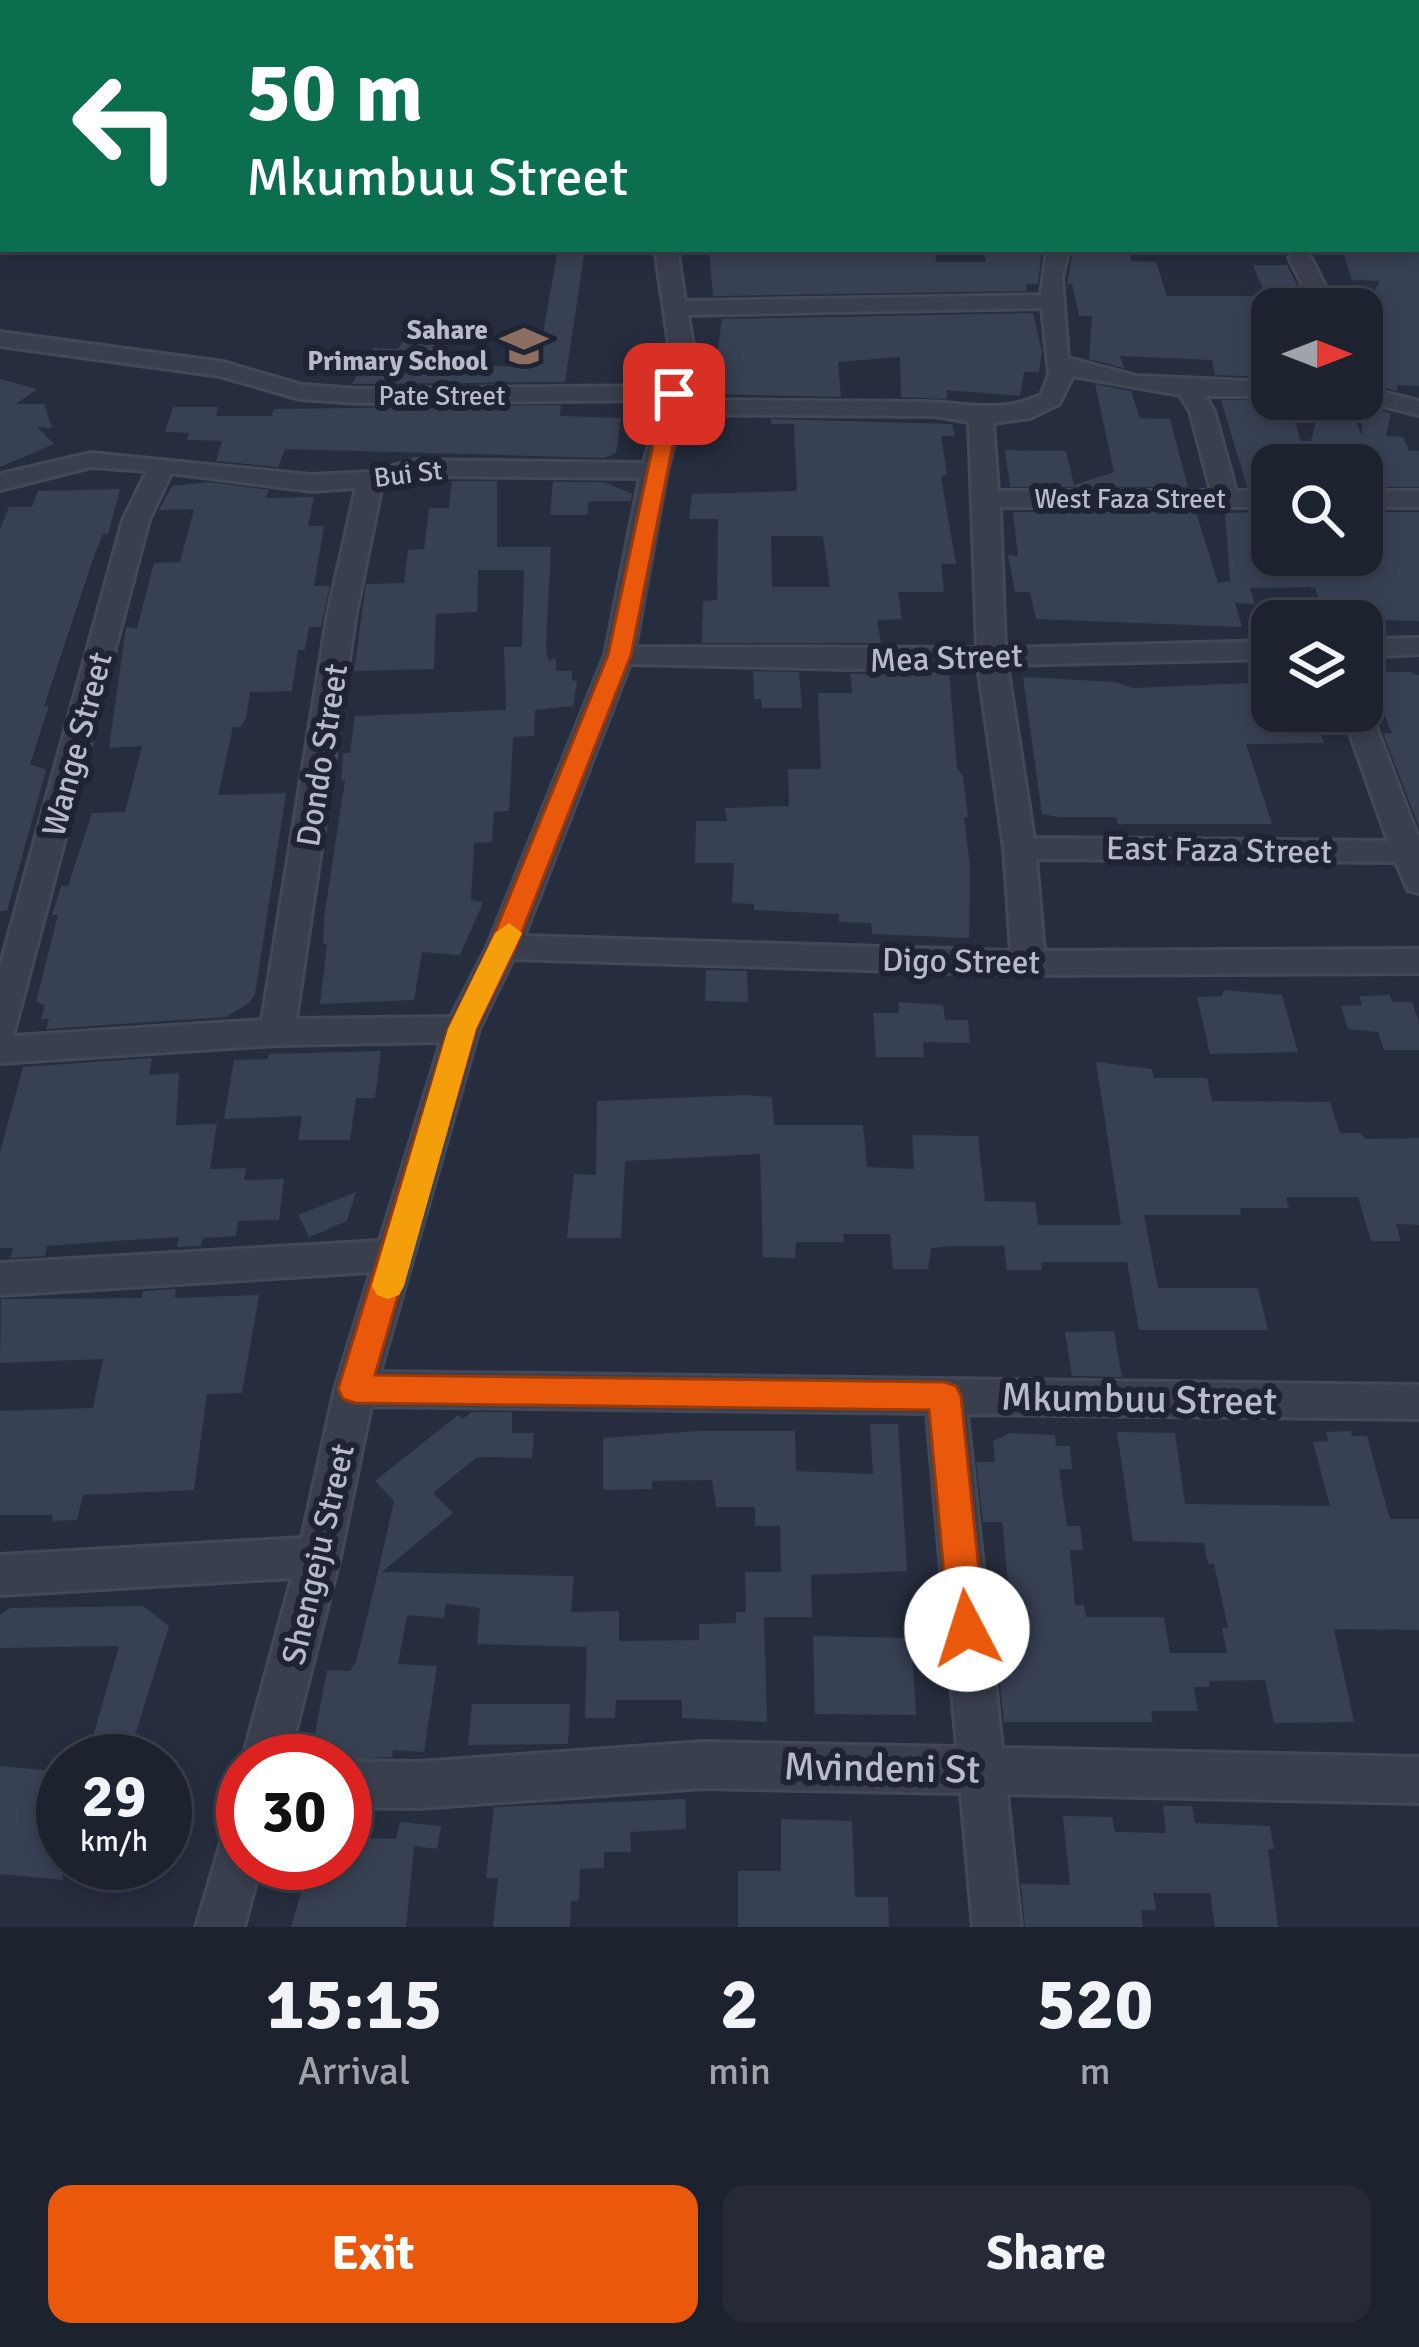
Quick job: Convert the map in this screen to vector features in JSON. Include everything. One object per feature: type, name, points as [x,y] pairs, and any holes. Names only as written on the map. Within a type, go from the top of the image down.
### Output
[{"type":"street","name":"Shengeju Street","points":[[272,1734],[319,1557],[355,1389],[462,1029],[503,947],[619,655],[681,344],[667,252]]},
{"type":"street","points":[[1028,963],[1020,848],[991,655],[980,428],[983,417],[1021,413],[1051,400],[1061,375],[1053,301],[1058,252]]},
{"type":"street","points":[[1300,258],[1315,288]]},
{"type":"street","points":[[676,308],[1053,301]]},
{"type":"street","name":"Pate Street","points":[[0,339],[223,369],[300,392],[358,397],[673,400],[936,409],[983,417]]},
{"type":"street","points":[[0,363],[49,347]]},
{"type":"street","points":[[1058,362],[1108,379],[1251,389]]},
{"type":"street","points":[[1189,388],[1202,411],[1225,498]]},
{"type":"street","points":[[1383,399],[1419,408]]},
{"type":"street","name":"Bui St","points":[[0,482],[91,460],[311,483],[370,480],[416,468],[654,471]]},
{"type":"street","name":"Wange Street","points":[[0,1029],[16,914],[136,520],[163,464]]},
{"type":"street","name":"Dondo Street","points":[[277,1032],[343,613],[370,480]]},
{"type":"street","name":"West Faza Street","points":[[987,499],[1251,499]]},
{"type":"street","points":[[1383,499],[1419,500]]},
{"type":"street","points":[[1383,647],[1419,646]]},
{"type":"street","name":"Mea Street","points":[[619,655],[850,660],[1251,650]]},
{"type":"street","points":[[1364,732],[1417,862]]},
{"type":"street","name":"East Faza Street","points":[[1020,848],[1417,862]]},
{"type":"street","name":"Digo Street","points":[[503,947],[1028,963],[1419,961]]},
{"type":"street","points":[[0,1050],[277,1032],[462,1029]]},
{"type":"street","points":[[0,1279],[398,1255]]},
{"type":"street","name":"Mkumbuu Street","points":[[355,1389],[1419,1402]]},
{"type":"street","points":[[945,1396],[997,1927]]},
{"type":"street","points":[[0,1574],[319,1557]]},
{"type":"street","name":"Mvindeni St","points":[[372,1784],[703,1765],[1419,1780]]},
{"type":"street","points":[[220,1927],[230,1890]]},
{"type":"building","points":[[557,252],[585,252],[565,382],[352,384],[374,348],[398,349],[409,331],[451,337],[436,364],[537,367]]},
{"type":"building","points":[[709,252],[935,252],[936,262],[986,262],[984,252],[1042,252],[1038,284],[1026,284],[1027,291],[713,296]]},
{"type":"building","points":[[1072,252],[1128,252],[1131,261],[1156,262],[1167,296],[1251,296],[1251,376],[1215,375],[1212,360],[1120,356],[1124,368],[1089,359],[1092,316],[1079,316],[1072,284],[1067,284]]},
{"type":"building","points":[[1343,252],[1419,252],[1419,386],[1398,385],[1396,391],[1383,388],[1383,288],[1376,288],[1380,281],[1352,280]]},
{"type":"building","points":[[1253,265],[1287,265],[1298,288],[1262,288]]},
{"type":"building","points":[[1033,313],[1042,352],[1039,372],[1024,372],[1020,396],[946,390],[947,399],[901,397],[900,357],[838,362],[841,397],[712,394],[722,319]]},
{"type":"building","points":[[0,379],[37,389],[16,404],[44,404],[52,428],[37,427],[54,444],[0,467]]},
{"type":"building","points":[[1095,384],[1131,391],[1140,418],[1170,419],[1188,487],[1010,487],[1005,450],[1066,451],[1074,485],[1114,472]]},
{"type":"building","points":[[1221,400],[1251,400],[1251,420],[1294,420],[1302,444],[1251,444],[1251,487],[1247,487]]},
{"type":"building","points":[[561,405],[560,416],[621,418],[616,453],[604,458],[285,449],[278,467],[216,461],[222,441],[187,440],[189,433],[165,432],[173,407],[218,407],[216,416],[271,416],[274,409]]},
{"type":"building","points":[[1383,411],[1391,413],[1386,436],[1403,437],[1409,451],[1419,451],[1419,487],[1383,487],[1383,444],[1310,444],[1316,420],[1355,420],[1362,436],[1362,420],[1383,420]]},
{"type":"building","points":[[771,419],[952,424],[955,436],[941,436],[947,474],[941,477],[956,564],[941,564],[944,592],[898,592],[902,619],[877,620],[881,643],[702,643],[703,601],[717,600],[718,519],[689,519],[692,494],[797,491],[794,424],[771,424]],"holes":[[[771,536],[823,536],[830,587],[772,587]]]},
{"type":"building","points":[[452,481],[497,481],[497,547],[551,547],[546,646],[548,660],[556,659],[556,671],[572,671],[572,680],[577,681],[573,706],[535,710],[534,736],[513,737],[509,811],[494,812],[492,842],[474,843],[471,900],[483,902],[460,955],[422,952],[414,1000],[320,1004],[327,944],[323,944],[324,918],[345,780],[341,780],[343,753],[350,753],[355,716],[506,710],[504,647],[522,647],[524,570],[478,570],[477,612],[436,614],[434,669],[354,671],[366,584],[404,583],[408,550],[424,549],[429,508],[449,508]]},
{"type":"building","points":[[209,482],[269,490],[265,498],[314,497],[308,526],[324,526],[314,586],[330,586],[321,627],[309,627],[305,650],[298,650],[292,691],[250,692],[246,719],[240,727],[233,727],[218,795],[286,793],[255,994],[226,1017],[46,1029],[49,1019],[41,1019],[45,1005],[36,1002],[61,886],[68,886],[92,813],[125,812],[142,746],[109,748],[126,627],[137,628],[154,563],[180,562],[194,509],[159,510],[172,486]]},
{"type":"building","points":[[553,482],[604,482],[632,494],[631,501],[589,501],[587,515],[550,515]]},
{"type":"building","points":[[120,489],[44,706],[49,706],[30,764],[46,770],[7,911],[0,911],[0,529],[9,507],[32,507],[38,491]]},
{"type":"building","points":[[1013,512],[1196,512],[1218,583],[1230,581],[1225,513],[1251,512],[1251,576],[1383,576],[1383,512],[1419,512],[1419,621],[1383,620],[1383,600],[1320,600],[1310,587],[1250,588],[1251,604],[1235,603],[1242,627],[1036,619],[1030,592],[1015,592],[1008,555],[1018,556]]},
{"type":"building","points":[[753,671],[799,672],[802,708],[762,708],[761,699],[754,699]]},
{"type":"building","points":[[949,671],[957,768],[963,776],[968,817],[964,817],[970,867],[969,938],[872,934],[871,923],[839,922],[839,914],[754,910],[754,904],[732,903],[734,863],[695,863],[696,821],[727,821],[725,808],[789,806],[788,769],[821,769],[818,693],[852,693],[850,674]]},
{"type":"building","points":[[1383,672],[1411,672],[1419,676],[1419,827],[1383,733],[1392,733],[1383,712]]},
{"type":"building","points":[[1023,677],[1116,682],[1133,688],[1251,683],[1251,732],[1320,732],[1324,743],[1246,744],[1272,824],[1118,824],[1116,817],[1042,814]]},
{"type":"building","points":[[706,970],[747,971],[748,1002],[705,1001]]},
{"type":"building","points":[[1224,990],[1282,995],[1298,1052],[1210,1054],[1197,997],[1222,996]]},
{"type":"building","points":[[1390,995],[1392,1002],[1412,1002],[1419,1022],[1419,1050],[1384,1050],[1378,1032],[1348,1029],[1341,1006],[1362,1005],[1359,996]]},
{"type":"building","points":[[898,1002],[943,1005],[945,1020],[968,1020],[970,1043],[923,1042],[924,1057],[876,1057],[873,1013],[899,1013]]},
{"type":"building","points":[[381,1051],[375,1098],[356,1098],[350,1140],[298,1140],[302,1116],[224,1119],[234,1060],[268,1059],[269,1054]]},
{"type":"building","points":[[152,1058],[149,1075],[179,1073],[176,1125],[217,1124],[210,1169],[246,1168],[244,1180],[284,1179],[279,1220],[238,1221],[236,1236],[203,1238],[201,1246],[177,1247],[179,1237],[113,1241],[47,1246],[45,1256],[10,1258],[13,1248],[0,1248],[0,1152],[23,1067]]},
{"type":"building","points":[[1096,1062],[1152,1069],[1154,1078],[1207,1078],[1212,1101],[1330,1102],[1340,1133],[1360,1133],[1366,1139],[1419,1138],[1419,1225],[1396,1224],[1401,1241],[1371,1241],[1358,1197],[1286,1197],[1289,1208],[1240,1208],[1241,1215],[1144,1215],[1158,1288],[1258,1288],[1268,1330],[1139,1330],[1127,1262],[1041,1262],[1042,1270],[1007,1270],[1004,1246],[953,1246],[931,1248],[928,1269],[893,1269],[890,1234],[843,1234],[844,1242],[796,1242],[795,1258],[763,1257],[760,1154],[625,1161],[621,1238],[567,1238],[574,1174],[596,1175],[597,1101],[746,1095],[772,1097],[774,1125],[863,1125],[867,1167],[914,1169],[912,1135],[978,1136],[985,1201],[1035,1202],[1038,1225],[1121,1225]]},
{"type":"building","points":[[356,1192],[347,1221],[309,1237],[298,1215]]},
{"type":"building","points":[[176,1289],[175,1298],[259,1295],[242,1393],[207,1394],[194,1490],[83,1495],[77,1520],[0,1515],[0,1411],[93,1408],[103,1359],[0,1363],[1,1299],[142,1298],[143,1291]]},
{"type":"building","points":[[1114,1331],[1122,1377],[1072,1376],[1065,1332]]},
{"type":"building","points":[[472,1412],[512,1412],[512,1433],[534,1433],[532,1458],[477,1457],[433,1493],[453,1513],[382,1572],[574,1576],[571,1612],[619,1611],[619,1641],[699,1640],[699,1624],[736,1623],[736,1612],[746,1612],[745,1572],[781,1572],[780,1526],[755,1526],[755,1507],[716,1507],[712,1480],[652,1481],[652,1489],[603,1490],[603,1438],[795,1431],[796,1471],[873,1474],[870,1424],[898,1424],[907,1571],[811,1575],[812,1617],[764,1617],[767,1722],[682,1718],[682,1700],[616,1700],[615,1718],[585,1718],[587,1647],[477,1644],[480,1608],[446,1604],[444,1618],[407,1615],[398,1664],[437,1666],[424,1752],[393,1750],[392,1757],[372,1758],[372,1734],[315,1734],[327,1670],[350,1671],[356,1662],[378,1572],[394,1501],[375,1481],[458,1415],[462,1419]]},
{"type":"building","points":[[1351,1431],[1352,1436],[1367,1436],[1390,1519],[1419,1519],[1419,1630],[1334,1629],[1354,1722],[1274,1723],[1265,1680],[1209,1681],[1209,1687],[1194,1687],[1198,1711],[1151,1711],[1153,1722],[1004,1722],[996,1651],[1023,1650],[1017,1603],[1010,1603],[1002,1522],[983,1522],[976,1462],[995,1462],[993,1441],[1010,1433],[1055,1435],[1056,1446],[1070,1446],[1072,1469],[1059,1469],[1067,1526],[1080,1526],[1083,1550],[1070,1550],[1075,1605],[1084,1605],[1086,1617],[1164,1617],[1170,1653],[1227,1653],[1222,1628],[1228,1628],[1214,1564],[1208,1564],[1204,1543],[1133,1541],[1117,1432],[1175,1433],[1185,1504],[1330,1506],[1313,1442],[1329,1441],[1326,1432]]},
{"type":"building","points":[[143,1606],[169,1626],[135,1734],[94,1734],[119,1646],[0,1648],[0,1615],[10,1608]]},
{"type":"building","points":[[813,1636],[911,1638],[916,1715],[815,1714]]},
{"type":"building","points":[[472,1704],[570,1704],[568,1744],[468,1745]]},
{"type":"building","points":[[0,1766],[36,1769],[36,1877],[0,1874]]},
{"type":"building","points":[[685,1799],[686,1829],[630,1832],[631,1852],[604,1852],[604,1868],[580,1869],[579,1900],[571,1901],[570,1927],[493,1927],[498,1878],[486,1878],[494,1807]]},
{"type":"building","points":[[1163,1806],[1192,1806],[1195,1823],[1270,1826],[1274,1849],[1268,1849],[1278,1927],[1215,1927],[1210,1893],[1153,1893],[1156,1910],[1141,1910],[1143,1927],[1025,1927],[1021,1884],[1070,1885],[1063,1816],[1112,1817],[1115,1832],[1166,1833]]},
{"type":"building","points":[[781,1819],[852,1821],[855,1897],[888,1897],[889,1927],[738,1927],[738,1871],[781,1871]]},
{"type":"building","points":[[400,1822],[441,1826],[437,1849],[414,1846],[406,1927],[291,1927],[302,1890],[372,1890],[372,1839],[396,1839]]},
{"type":"slow traffic","points":[[388,1286],[462,1029],[509,933]]},
{"type":"place","name":"Sahare Primary School","points":[[524,346]]},
{"type":"route","points":[[674,394],[654,471],[619,655],[503,947],[462,1029],[355,1389],[945,1396],[967,1629]]}]
